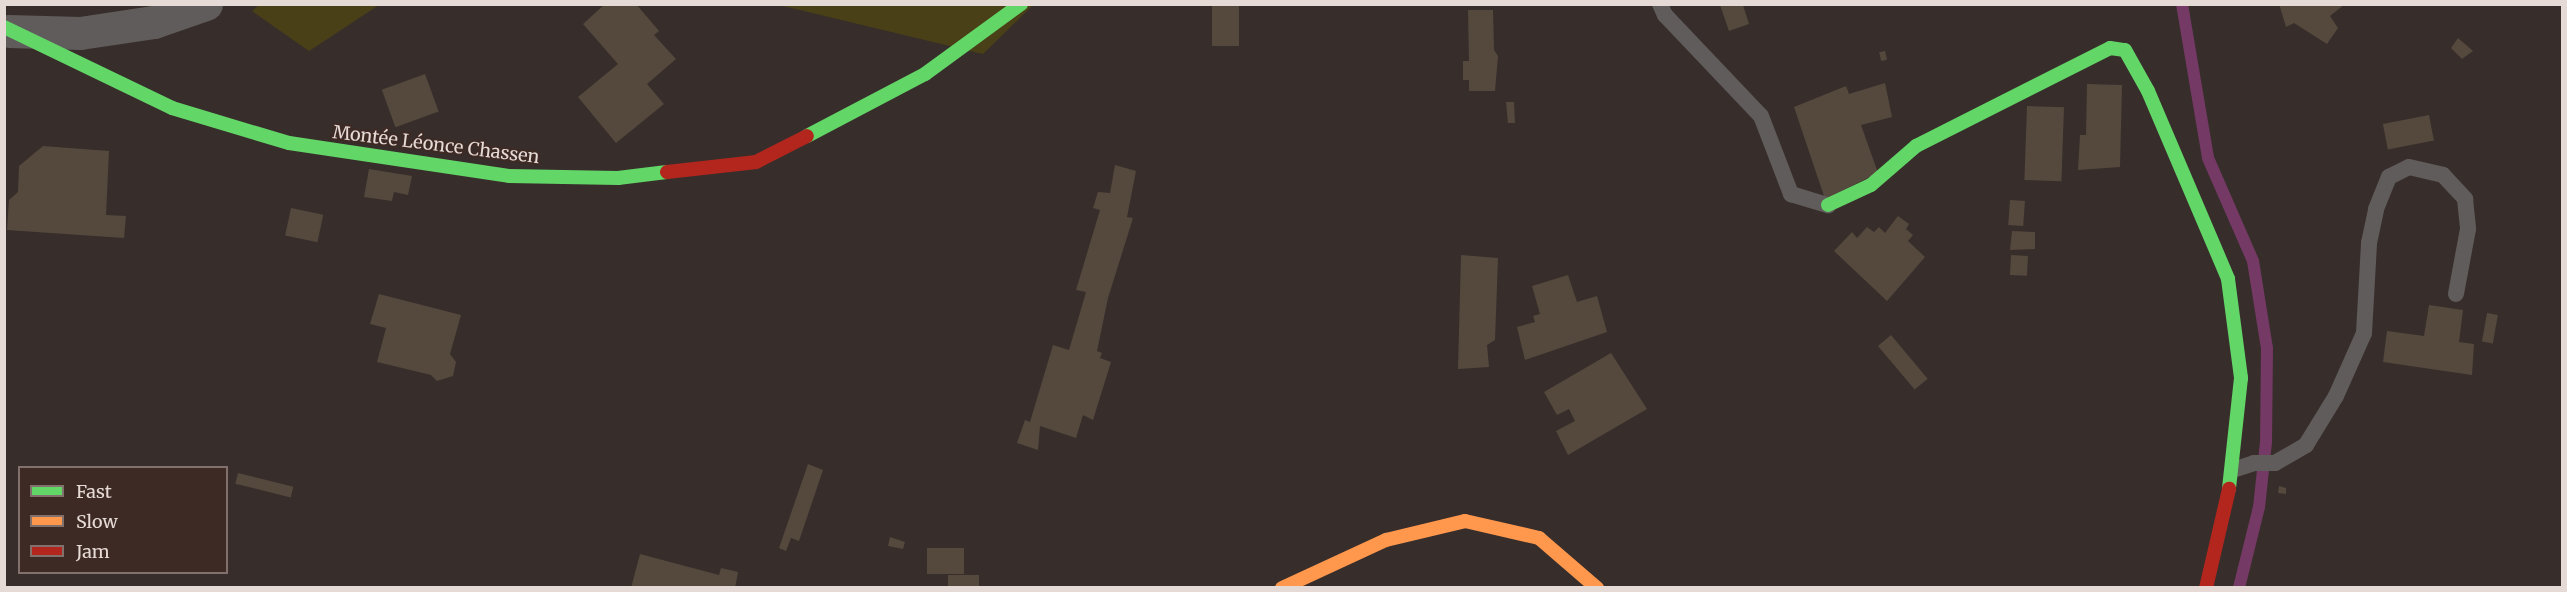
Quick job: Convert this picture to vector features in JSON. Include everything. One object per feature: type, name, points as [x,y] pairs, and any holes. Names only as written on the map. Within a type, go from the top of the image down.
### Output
[{"type":"street","points":[[7,29],[80,33],[154,22],[206,4]]},
{"type":"street","name":"Montée Léonce Chassen","points":[[7,29],[172,108],[289,143],[509,176],[618,178],[756,162],[925,74],[1021,4]]},
{"type":"street","points":[[1828,205],[1870,185],[1916,146],[2110,48],[2125,50],[2152,102],[2228,279],[2241,378],[2233,470],[2206,588]]},
{"type":"street","points":[[1282,588],[1386,540],[1465,521],[1539,538],[1597,588]]},
{"type":"lane","points":[[1660,4],[1665,15],[1761,116],[1791,194],[1828,205]]},
{"type":"lane","points":[[2233,470],[2254,463],[2275,463],[2306,445],[2336,396],[2364,333],[2369,243],[2376,209],[2389,177],[2409,167],[2444,175],[2465,199],[2468,229],[2456,294]]},
{"type":"shaded area","points":[[259,5],[379,5],[309,51],[252,11]]},
{"type":"shaded area","points":[[779,5],[1033,5],[983,54]]},
{"type":"building","points":[[605,4],[636,4],[659,31],[654,35],[676,59],[647,84],[664,104],[616,143],[578,97],[618,64],[583,24]]},
{"type":"building","points":[[1212,4],[1239,4],[1239,46],[1212,46]]},
{"type":"building","points":[[2279,4],[2345,4],[2330,16],[2338,28],[2327,44],[2294,23],[2286,27]]},
{"type":"building","points":[[1720,5],[1743,5],[1749,24],[1729,31]]},
{"type":"building","points":[[1468,10],[1493,10],[1494,50],[1498,56],[1495,91],[1469,91],[1469,80],[1463,80],[1463,61],[1469,61]]},
{"type":"building","points":[[2458,38],[2473,51],[2462,59],[2451,48]]},
{"type":"building","points":[[1885,51],[1887,60],[1881,61],[1879,52]]},
{"type":"building","points":[[425,74],[439,112],[395,127],[382,90]]},
{"type":"building","points":[[1885,83],[1892,117],[1861,125],[1878,173],[1825,199],[1794,107],[1846,86],[1849,94]]},
{"type":"building","points":[[2087,84],[2122,85],[2120,167],[2078,170],[2080,135],[2086,135]]},
{"type":"building","points":[[1506,102],[1514,102],[1515,123],[1508,123]]},
{"type":"building","points":[[2027,106],[2064,107],[2061,181],[2024,180]]},
{"type":"building","points":[[2429,115],[2434,141],[2388,149],[2383,124]]},
{"type":"building","points":[[43,146],[109,151],[106,215],[126,216],[124,238],[7,230],[9,200],[18,192],[19,166]]},
{"type":"building","points":[[1115,165],[1136,171],[1127,217],[1133,218],[1108,298],[1097,351],[1102,353],[1100,358],[1111,362],[1093,420],[1083,415],[1076,438],[1040,426],[1038,450],[1017,443],[1025,420],[1030,422],[1053,345],[1069,350],[1086,292],[1076,290],[1100,210],[1093,208],[1098,192],[1110,193]]},
{"type":"building","points":[[369,169],[412,176],[408,195],[394,192],[392,201],[364,197]]},
{"type":"building","points":[[2010,200],[2025,201],[2023,226],[2008,225]]},
{"type":"building","points":[[291,208],[323,215],[317,242],[285,235]]},
{"type":"building","points":[[1898,216],[1909,224],[1906,229],[1913,235],[1908,241],[1925,257],[1887,301],[1834,251],[1852,232],[1857,238],[1867,227],[1874,232],[1879,227],[1885,233]]},
{"type":"building","points":[[2012,231],[2035,232],[2035,249],[2010,250]]},
{"type":"building","points":[[1461,255],[1498,258],[1495,340],[1487,345],[1489,367],[1458,369]]},
{"type":"building","points":[[2011,255],[2028,256],[2027,276],[2010,275]]},
{"type":"building","points":[[1568,275],[1577,302],[1597,296],[1607,332],[1525,360],[1517,327],[1535,322],[1533,316],[1540,314],[1532,286]]},
{"type":"building","points":[[379,294],[461,315],[450,354],[456,362],[453,376],[437,381],[431,375],[377,362],[386,328],[370,324]]},
{"type":"building","points":[[2429,305],[2463,310],[2459,342],[2474,344],[2472,375],[2383,362],[2387,331],[2424,336]]},
{"type":"building","points":[[2487,313],[2498,315],[2493,343],[2482,342]]},
{"type":"building","points":[[1891,335],[1928,379],[1915,390],[1878,346]]},
{"type":"building","points":[[1611,353],[1647,409],[1568,455],[1556,431],[1575,421],[1569,409],[1557,415],[1544,392]]},
{"type":"building","points":[[808,464],[823,470],[799,541],[791,538],[786,551],[779,548]]},
{"type":"building","points":[[238,473],[293,487],[291,497],[235,484]]},
{"type":"building","points":[[2279,486],[2286,488],[2286,494],[2278,493]]},
{"type":"building","points":[[890,537],[905,542],[903,549],[888,546]]},
{"type":"building","points":[[927,548],[964,548],[964,574],[927,574]]},
{"type":"building","points":[[640,554],[719,575],[721,568],[738,572],[735,588],[631,588]]},
{"type":"building","points":[[948,575],[979,575],[979,588],[948,588]]},
{"type":"waterway","points":[[2182,4],[2208,158],[2253,261],[2267,348],[2266,442],[2259,507],[2239,588]]},
{"type":"traffic: fast","points":[[807,136],[925,74],[1021,4]]},
{"type":"traffic: fast","points":[[4,27],[172,108],[289,143],[509,176],[618,178],[667,172]]},
{"type":"traffic: fast","points":[[1828,205],[1871,185],[1916,146],[2110,48],[2125,50],[2148,91],[2228,279],[2241,378],[2229,489]]},
{"type":"traffic: slow","points":[[1282,588],[1386,540],[1465,521],[1539,538],[1597,588]]},
{"type":"traffic: jam","points":[[667,172],[756,162],[807,136]]},
{"type":"traffic: jam","points":[[2206,588],[2229,489]]}]
